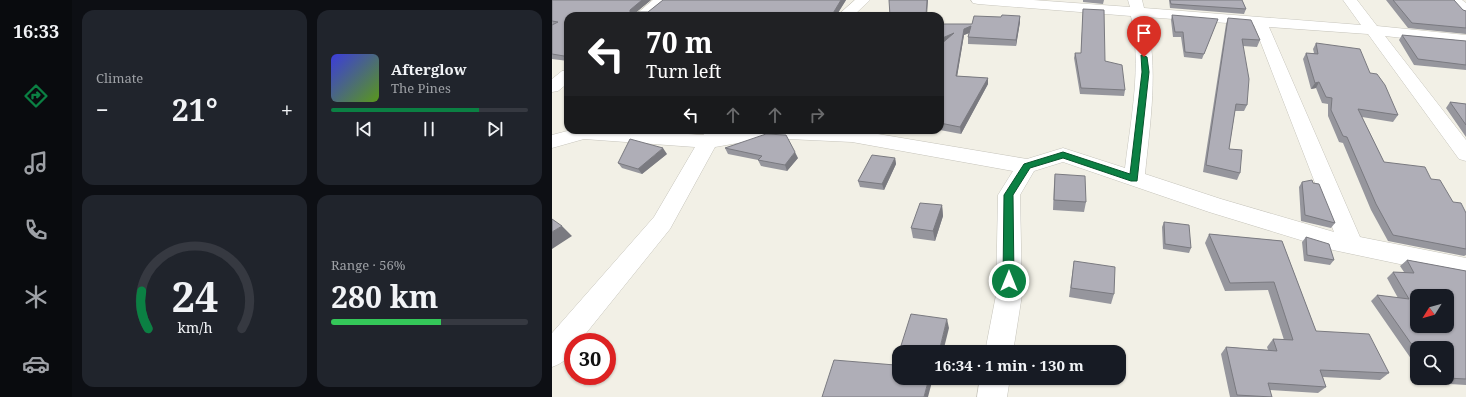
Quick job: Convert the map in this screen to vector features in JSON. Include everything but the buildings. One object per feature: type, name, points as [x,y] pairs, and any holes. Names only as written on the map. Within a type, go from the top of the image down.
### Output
[{"type":"street","points":[[646,12],[662,0]]},
{"type":"street","points":[[849,12],[863,0]]},
{"type":"street","points":[[978,0],[1137,6],[1260,22],[1373,30],[1466,40]]},
{"type":"street","points":[[1350,0],[1466,154]]},
{"type":"street","points":[[1454,0],[1466,11]]},
{"type":"street","points":[[1134,178],[1145,72],[1137,6]]},
{"type":"street","points":[[1260,22],[1351,244]]},
{"type":"street","points":[[552,87],[564,78]]},
{"type":"street","points":[[552,142],[580,134]]},
{"type":"street","points":[[627,134],[714,136],[740,134]]},
{"type":"street","points":[[810,134],[852,136],[1027,166],[1063,155],[1333,241],[1466,268]]},
{"type":"street","points":[[552,354],[662,223],[714,136]]},
{"type":"street","points":[[1000,345],[1008,295],[1009,195],[1027,166]]},
{"type":"street","points":[[992,397],[994,385]]},
{"type":"route","points":[[1009,281],[1009,195],[1027,166],[1063,155],[1134,178],[1145,72],[1144,57]]}]
